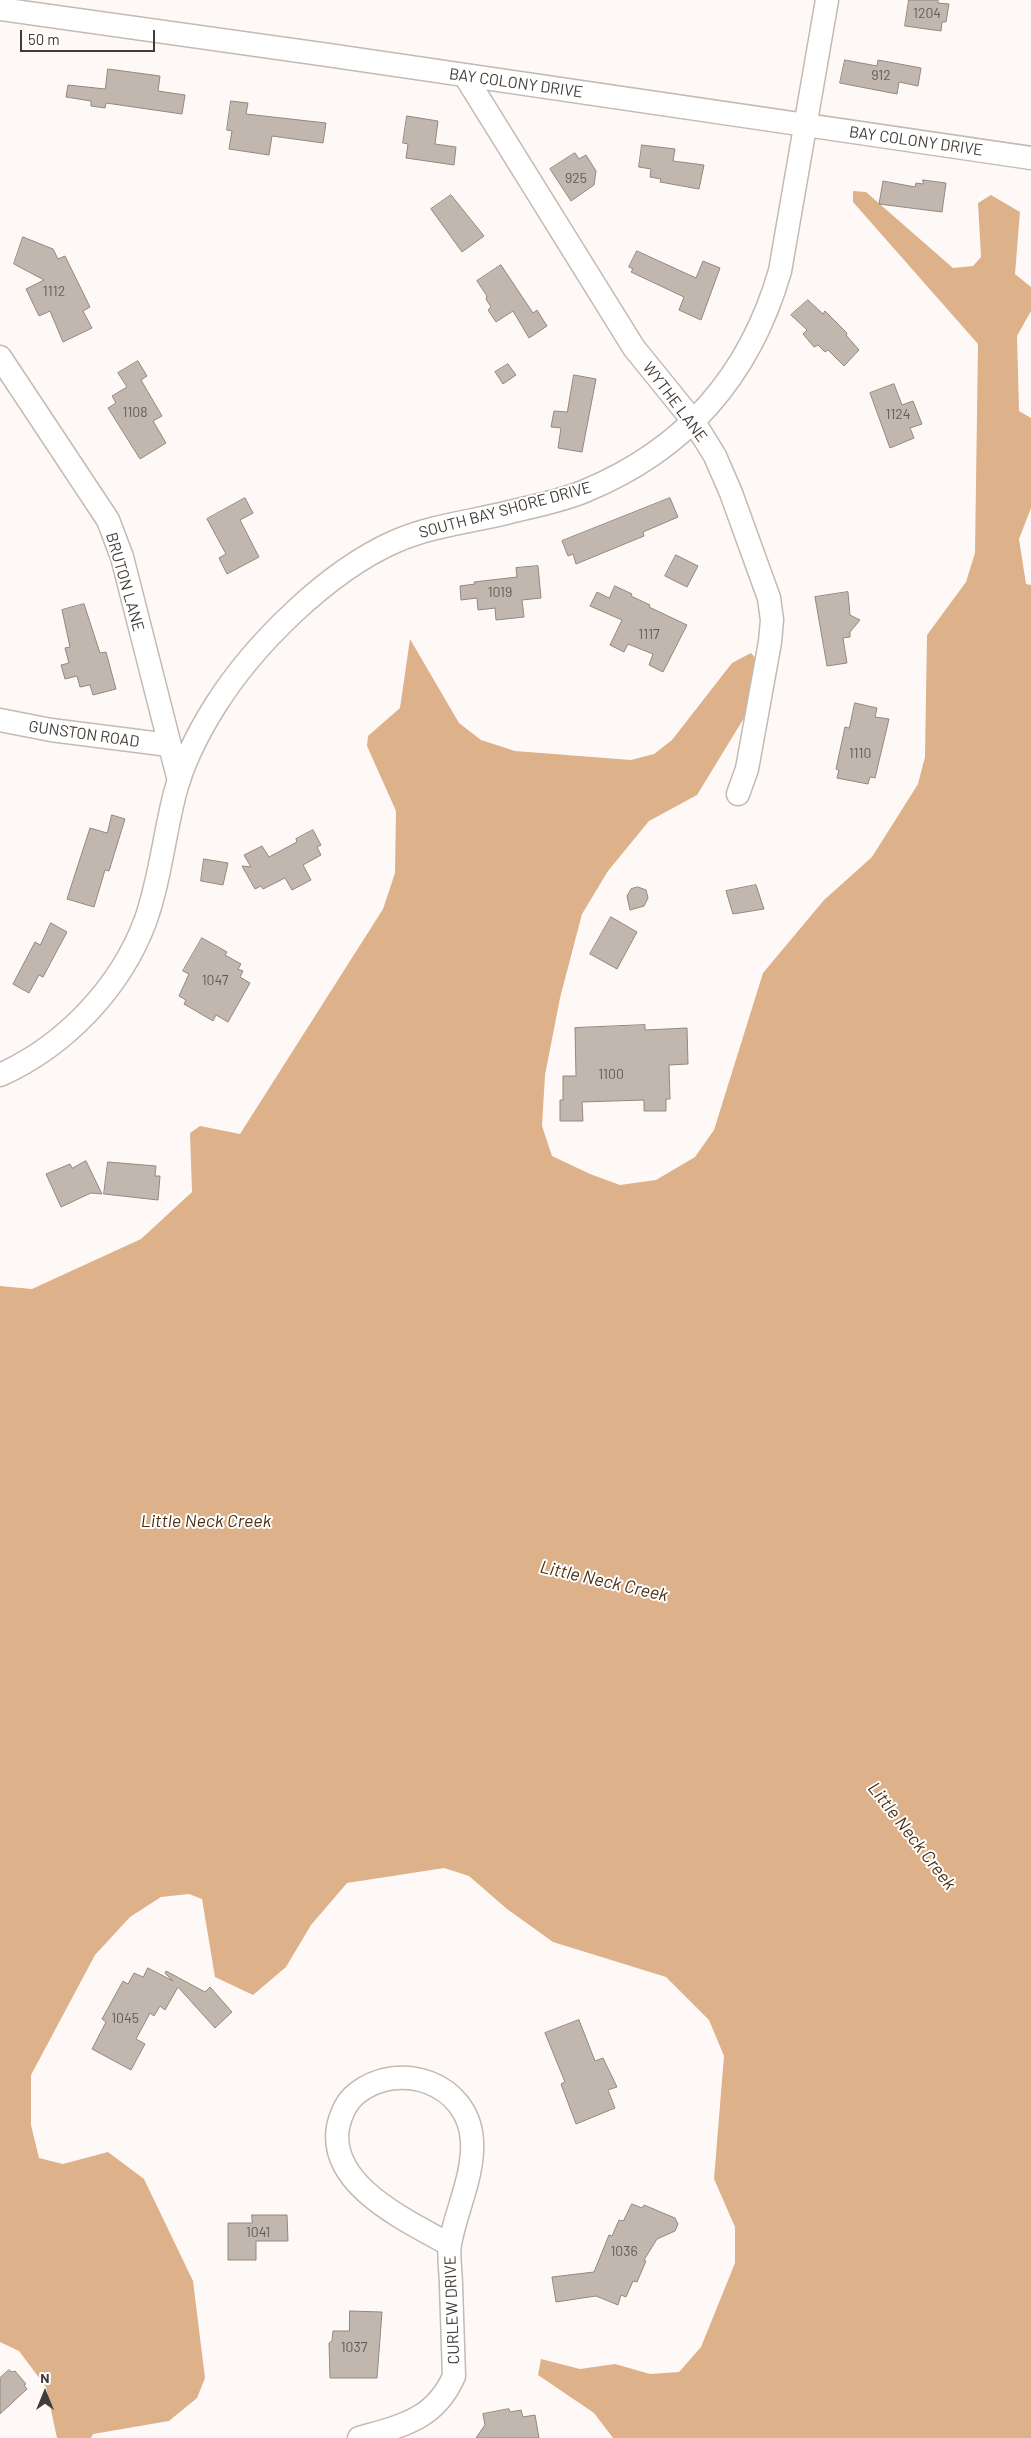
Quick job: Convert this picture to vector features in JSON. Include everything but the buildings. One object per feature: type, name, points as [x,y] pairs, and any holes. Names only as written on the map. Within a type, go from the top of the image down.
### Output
[{"type":"street","name":"SOUTH BAY SHORE DRIVE","points":[[0,1074],[32,1057],[68,1030],[94,1005],[114,981],[131,955],[146,920],[179,781],[195,743],[222,695],[268,637],[287,617],[334,580],[392,543],[443,524],[508,512],[583,492],[623,473],[666,447],[694,422],[728,383],[754,342],[770,304],[782,262],[827,0]]},
{"type":"street","name":"BAY COLONY DRIVE","points":[[0,9],[328,54],[465,76],[1031,158]]},
{"type":"street","name":"WYTHE LANE","points":[[465,76],[634,348],[694,422],[715,456],[732,493],[769,598],[772,620],[770,642],[747,769],[738,794]]},
{"type":"street","name":"BRUTON LANE","points":[[0,357],[108,520],[122,557],[179,781]]},
{"type":"street","name":"GUNSTON ROAD","points":[[0,720],[51,730],[169,746]]},
{"type":"street","points":[[412,2077],[443,2089],[463,2110],[470,2125],[473,2141],[470,2171],[450,2245],[378,2202],[357,2183],[345,2168],[338,2140],[339,2123],[344,2108],[355,2095],[382,2080],[412,2077]]},
{"type":"street","name":"CURLEW DRIVE","points":[[359,2438],[388,2430],[427,2413],[448,2391],[454,2376],[450,2245]]},
{"type":"water","name":"Little Neck Creek","points":[[853,191],[866,192],[953,268],[973,266],[981,257],[978,203],[991,195],[1020,212],[1015,274],[1031,287],[1031,311],[1017,336],[1019,411],[1031,418],[1031,508],[1019,539],[1026,584],[1031,585],[1031,2438],[613,2438],[594,2413],[538,2375],[541,2359],[580,2369],[615,2364],[650,2374],[679,2372],[701,2347],[735,2263],[735,2227],[714,2179],[724,2056],[709,2020],[666,1977],[553,1942],[507,1909],[469,1876],[444,1868],[347,1883],[311,1925],[286,1967],[253,1995],[215,1977],[202,1899],[189,1894],[161,1897],[130,1917],[95,1955],[31,2075],[31,2125],[39,2158],[63,2164],[108,2152],[144,2179],[193,2281],[205,2378],[197,2398],[169,2421],[93,2434],[91,2438],[57,2438],[46,2387],[19,2351],[0,2342],[0,1286],[32,1289],[141,1239],[192,1192],[190,1133],[200,1126],[240,1134],[383,909],[395,873],[396,811],[367,746],[368,736],[400,708],[410,639],[459,723],[481,740],[515,751],[631,760],[654,754],[672,740],[732,663],[751,653],[760,663],[755,700],[697,795],[649,821],[608,871],[582,914],[560,998],[545,1075],[542,1126],[552,1156],[590,1174],[620,1185],[656,1180],[695,1157],[714,1130],[763,973],[824,900],[872,857],[918,784],[925,757],[927,635],[966,582],[975,553],[978,344],[853,202]]}]
